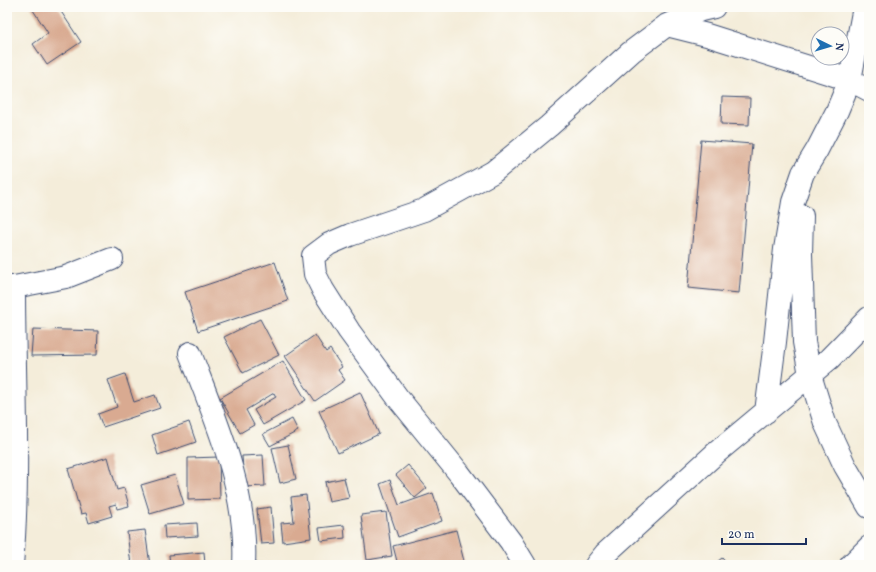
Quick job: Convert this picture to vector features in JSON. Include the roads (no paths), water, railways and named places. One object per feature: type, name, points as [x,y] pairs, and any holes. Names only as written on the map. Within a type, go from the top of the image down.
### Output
[{"type":"street","points":[[525,565],[511,542],[459,473],[398,398],[349,331],[323,290],[315,274],[313,256],[329,244],[336,241],[424,210],[493,172],[549,126],[632,52],[667,25],[701,10],[714,7]]},
{"type":"street","points":[[766,412],[785,249],[793,202],[804,173],[830,124],[850,80],[864,7]]},
{"type":"street","points":[[667,25],[707,35],[850,80],[869,90]]},
{"type":"street","points":[[804,173],[801,254],[804,342],[810,376],[825,423],[845,466],[869,507]]},
{"type":"street","points":[[12,565],[15,526],[12,413],[14,359],[10,287],[66,277],[112,259]]},
{"type":"street","points":[[596,565],[605,554],[716,453],[829,360],[869,318]]},
{"type":"street","points":[[190,353],[216,419],[237,486],[243,528],[244,565]]},
{"type":"street","points":[[851,565],[869,547]]}]
